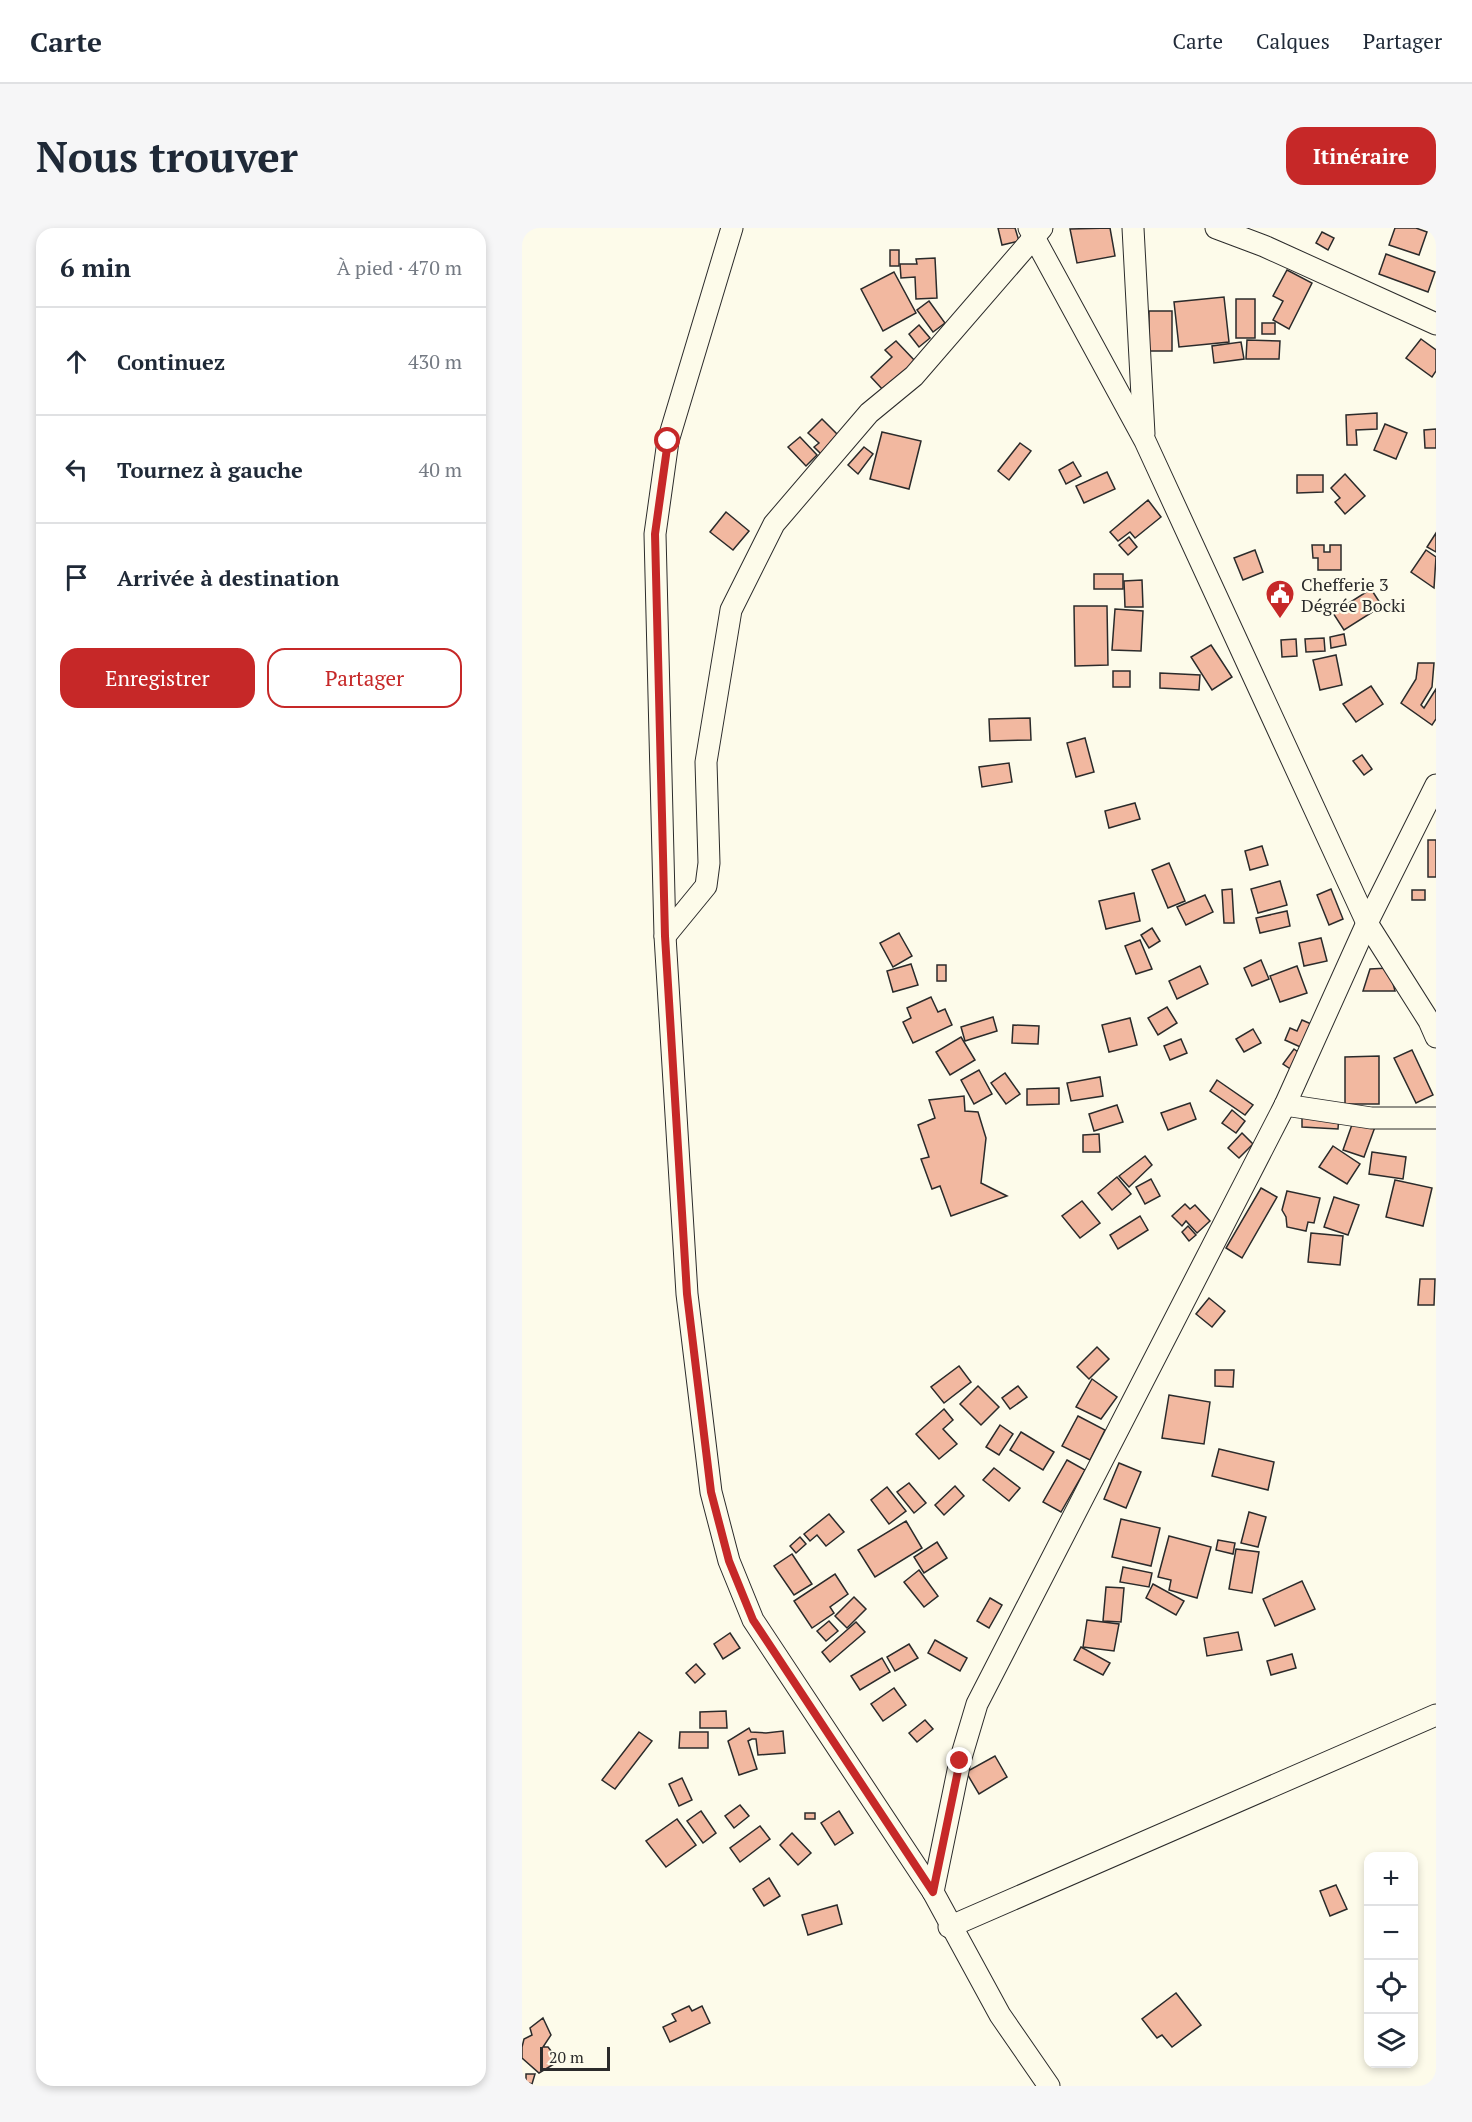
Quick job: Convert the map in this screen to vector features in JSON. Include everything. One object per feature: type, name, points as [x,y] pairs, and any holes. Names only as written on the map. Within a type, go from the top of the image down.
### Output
[{"type":"street","points":[[732,228],[668,441],[655,534],[665,936],[687,1294],[711,1492],[729,1561],[753,1620],[933,1892],[949,1927],[1000,2015],[1049,2086]]},
{"type":"street","points":[[1133,228],[1145,441]]},
{"type":"street","points":[[1216,228],[1264,246],[1436,324]]},
{"type":"street","points":[[665,936],[706,886],[709,863],[706,762],[731,610],[774,524],[869,413],[914,376],[1035,231],[1145,441],[1367,923],[1429,1021],[1436,1037]]},
{"type":"street","points":[[933,1892],[960,1761],[977,1704],[1285,1105],[1367,923],[1436,785]]},
{"type":"street","points":[[1285,1105],[1371,1118],[1436,1118]]},
{"type":"street","points":[[949,1927],[1436,1715]]},
{"type":"building","points":[[998,228],[1015,228],[1019,241],[1002,245]]},
{"type":"building","points":[[1110,228],[1115,256],[1077,263],[1070,229]]},
{"type":"building","points":[[1395,228],[1416,228],[1427,232],[1419,255],[1389,245]]},
{"type":"building","points":[[1322,232],[1334,238],[1328,250],[1316,243]]},
{"type":"building","points":[[890,250],[899,250],[899,266],[890,266]]},
{"type":"building","points":[[1386,254],[1435,272],[1428,292],[1379,274]]},
{"type":"building","points":[[935,258],[937,298],[916,299],[915,277],[901,278],[900,264],[917,264],[916,259]]},
{"type":"building","points":[[1287,270],[1312,283],[1289,329],[1273,320],[1283,301],[1273,296]]},
{"type":"building","points":[[894,272],[916,313],[883,331],[861,289]]},
{"type":"building","points":[[1224,297],[1229,342],[1179,347],[1174,302]]},
{"type":"building","points":[[1236,299],[1255,299],[1255,338],[1236,338]]},
{"type":"building","points":[[929,301],[945,323],[933,332],[917,310]]},
{"type":"building","points":[[1149,311],[1172,311],[1172,351],[1149,351]]},
{"type":"building","points":[[1262,323],[1275,323],[1275,334],[1262,334]]},
{"type":"building","points":[[919,325],[930,338],[919,347],[909,334]]},
{"type":"building","points":[[1421,339],[1436,350],[1436,371],[1432,377],[1406,358]]},
{"type":"building","points":[[1247,340],[1280,341],[1279,359],[1246,359]]},
{"type":"building","points":[[896,341],[916,362],[884,391],[871,377],[892,357],[885,350]]},
{"type":"building","points":[[1241,342],[1244,359],[1214,363],[1212,346]]},
{"type":"building","points":[[1377,413],[1377,429],[1356,430],[1357,445],[1347,445],[1346,415]]},
{"type":"building","points":[[822,419],[839,436],[821,454],[814,447],[819,443],[808,433]]},
{"type":"building","points":[[1385,424],[1407,433],[1396,459],[1374,450]]},
{"type":"building","points":[[1436,429],[1436,448],[1425,448],[1424,430]]},
{"type":"building","points":[[882,432],[921,441],[909,489],[870,479]]},
{"type":"building","points":[[800,437],[817,455],[806,466],[788,447]]},
{"type":"building","points":[[1020,443],[1031,451],[1009,480],[998,471]]},
{"type":"building","points":[[864,447],[873,454],[858,474],[848,465]]},
{"type":"building","points":[[1073,462],[1081,476],[1066,484],[1059,470]]},
{"type":"building","points":[[1107,472],[1115,489],[1084,503],[1076,486]]},
{"type":"building","points":[[1345,474],[1365,496],[1345,514],[1335,502],[1340,498],[1331,488]]},
{"type":"building","points":[[1297,475],[1323,475],[1323,492],[1297,493]]},
{"type":"building","points":[[1148,500],[1161,517],[1135,538],[1130,532],[1118,541],[1110,532]]},
{"type":"building","points":[[726,512],[749,531],[733,550],[710,532]]},
{"type":"building","points":[[1436,533],[1436,552],[1427,547]]},
{"type":"building","points":[[1129,537],[1137,547],[1128,555],[1119,545]]},
{"type":"building","points":[[1312,545],[1324,545],[1324,552],[1330,552],[1330,545],[1341,545],[1341,570],[1318,570],[1318,558],[1313,558]]},
{"type":"building","points":[[1255,550],[1263,572],[1243,580],[1234,558]]},
{"type":"building","points":[[1426,550],[1436,557],[1434,588],[1411,572]]},
{"type":"building","points":[[1094,574],[1123,574],[1123,589],[1094,589]]},
{"type":"building","points":[[1142,580],[1143,607],[1125,607],[1124,581]]},
{"type":"building","points":[[1371,589],[1382,606],[1344,630],[1333,613]]},
{"type":"building","points":[[1074,606],[1107,606],[1108,665],[1075,666]]},
{"type":"building","points":[[1115,609],[1143,611],[1141,651],[1112,650]]},
{"type":"building","points":[[1344,634],[1346,645],[1331,648],[1330,637]]},
{"type":"building","points":[[1324,638],[1325,651],[1306,652],[1305,639]]},
{"type":"building","points":[[1296,639],[1297,656],[1282,657],[1281,640]]},
{"type":"building","points":[[1211,645],[1232,677],[1212,690],[1191,657]]},
{"type":"building","points":[[1336,655],[1342,685],[1320,690],[1313,660]]},
{"type":"building","points":[[1418,663],[1434,663],[1432,687],[1421,705],[1424,708],[1436,689],[1436,719],[1432,725],[1401,703],[1416,679]]},
{"type":"building","points":[[1113,671],[1130,671],[1130,687],[1113,687]]},
{"type":"building","points":[[1160,673],[1200,675],[1199,690],[1160,688]]},
{"type":"building","points":[[1371,686],[1383,704],[1356,722],[1343,704]]},
{"type":"building","points":[[1030,718],[1031,740],[990,741],[989,719]]},
{"type":"building","points":[[1085,738],[1094,772],[1076,777],[1067,743]]},
{"type":"building","points":[[1362,755],[1372,769],[1364,775],[1353,761]]},
{"type":"building","points":[[1009,763],[1012,782],[982,787],[979,767]]},
{"type":"building","points":[[1135,803],[1140,819],[1109,828],[1105,811]]},
{"type":"building","points":[[1428,840],[1436,840],[1436,877],[1428,877]]},
{"type":"building","points":[[1262,846],[1268,865],[1250,870],[1245,851]]},
{"type":"building","points":[[1169,863],[1185,901],[1168,908],[1152,870]]},
{"type":"building","points":[[1280,881],[1287,905],[1258,913],[1251,889]]},
{"type":"building","points":[[1232,889],[1234,923],[1224,923],[1222,890]]},
{"type":"building","points":[[1331,889],[1343,919],[1329,925],[1317,895]]},
{"type":"building","points":[[1412,890],[1425,890],[1425,900],[1412,900]]},
{"type":"building","points":[[1134,893],[1140,921],[1106,929],[1099,901]]},
{"type":"building","points":[[1205,895],[1213,912],[1186,925],[1177,907]]},
{"type":"building","points":[[1287,911],[1290,926],[1260,933],[1256,918]]},
{"type":"building","points":[[1152,928],[1160,941],[1149,948],[1141,935]]},
{"type":"building","points":[[899,933],[912,956],[893,967],[880,943]]},
{"type":"building","points":[[1321,938],[1327,961],[1304,966],[1299,943]]},
{"type":"building","points":[[1140,940],[1152,969],[1136,974],[1125,946]]},
{"type":"building","points":[[1261,960],[1269,979],[1252,986],[1244,968]]},
{"type":"building","points":[[911,964],[918,985],[893,992],[887,971]]},
{"type":"building","points":[[937,965],[946,965],[946,981],[937,981]]},
{"type":"building","points":[[1200,966],[1208,984],[1177,999],[1169,981]]},
{"type":"building","points":[[1297,966],[1307,993],[1280,1002],[1270,976]]},
{"type":"building","points":[[1389,968],[1395,991],[1363,991],[1370,969]]},
{"type":"building","points":[[931,997],[938,1012],[945,1009],[952,1025],[913,1043],[903,1022],[911,1018],[907,1008]]},
{"type":"building","points":[[1167,1007],[1177,1023],[1158,1035],[1148,1018]]},
{"type":"building","points":[[993,1017],[997,1031],[965,1041],[961,1027]]},
{"type":"building","points":[[1130,1018],[1137,1045],[1109,1052],[1102,1025]]},
{"type":"building","points":[[1302,1020],[1318,1027],[1307,1050],[1285,1040],[1290,1028],[1297,1031]]},
{"type":"building","points":[[1013,1025],[1039,1026],[1038,1044],[1012,1043]]},
{"type":"building","points":[[1253,1029],[1261,1043],[1244,1052],[1236,1039]]},
{"type":"building","points":[[961,1037],[975,1060],[950,1075],[936,1052]]},
{"type":"building","points":[[1181,1039],[1187,1053],[1170,1060],[1164,1046]]},
{"type":"building","points":[[1294,1049],[1302,1055],[1292,1070],[1283,1064]]},
{"type":"building","points":[[1412,1050],[1433,1095],[1416,1103],[1394,1058]]},
{"type":"building","points":[[1379,1056],[1379,1104],[1345,1104],[1345,1057]]},
{"type":"building","points":[[979,1070],[992,1094],[974,1104],[961,1080]]},
{"type":"building","points":[[1005,1073],[1020,1094],[1006,1104],[991,1083]]},
{"type":"building","points":[[1100,1077],[1103,1096],[1071,1101],[1067,1083]]},
{"type":"building","points":[[1217,1080],[1253,1105],[1245,1115],[1210,1091]]},
{"type":"building","points":[[1059,1088],[1059,1104],[1027,1105],[1027,1089]]},
{"type":"building","points":[[964,1096],[965,1111],[978,1112],[986,1138],[981,1183],[1007,1196],[951,1216],[940,1186],[932,1189],[921,1159],[929,1157],[918,1125],[935,1118],[929,1100]]},
{"type":"building","points":[[1190,1103],[1196,1119],[1168,1130],[1161,1113]]},
{"type":"building","points":[[1117,1105],[1123,1122],[1094,1131],[1089,1114]]},
{"type":"building","points":[[1232,1110],[1245,1121],[1236,1133],[1222,1123]]},
{"type":"building","points":[[1302,1113],[1339,1115],[1338,1129],[1302,1127]]},
{"type":"building","points":[[1354,1119],[1375,1127],[1364,1157],[1343,1150]]},
{"type":"building","points":[[1242,1133],[1253,1144],[1239,1158],[1228,1148]]},
{"type":"building","points":[[1099,1134],[1100,1152],[1083,1152],[1083,1135]]},
{"type":"building","points":[[1333,1146],[1360,1164],[1347,1184],[1319,1167]]},
{"type":"building","points":[[1372,1152],[1406,1157],[1403,1179],[1369,1174]]},
{"type":"building","points":[[1145,1156],[1152,1165],[1129,1187],[1119,1176]]},
{"type":"building","points":[[1117,1177],[1131,1194],[1112,1210],[1098,1193]]},
{"type":"building","points":[[1151,1179],[1160,1196],[1145,1204],[1136,1187]]},
{"type":"building","points":[[1395,1180],[1432,1188],[1423,1226],[1386,1217]]},
{"type":"building","points":[[1261,1188],[1277,1197],[1242,1258],[1226,1248]]},
{"type":"building","points":[[1287,1191],[1320,1198],[1314,1223],[1308,1222],[1306,1231],[1287,1227],[1286,1217],[1282,1210]]},
{"type":"building","points":[[1334,1197],[1359,1205],[1348,1235],[1324,1227]]},
{"type":"building","points":[[1082,1201],[1100,1223],[1080,1238],[1062,1216]]},
{"type":"building","points":[[1185,1204],[1190,1209],[1195,1205],[1210,1221],[1197,1233],[1186,1221],[1182,1226],[1172,1216]]},
{"type":"building","points":[[1140,1216],[1148,1230],[1118,1249],[1110,1235]]},
{"type":"building","points":[[1188,1226],[1196,1235],[1189,1241],[1182,1232]]},
{"type":"building","points":[[1311,1233],[1343,1236],[1340,1265],[1308,1262]]},
{"type":"building","points":[[1420,1279],[1435,1279],[1434,1305],[1418,1305]]},
{"type":"building","points":[[1209,1298],[1225,1311],[1212,1327],[1196,1314]]},
{"type":"building","points":[[1097,1347],[1109,1359],[1089,1379],[1077,1367]]},
{"type":"building","points":[[959,1366],[971,1382],[944,1403],[931,1387]]},
{"type":"building","points":[[1215,1370],[1234,1370],[1233,1387],[1215,1386]]},
{"type":"building","points":[[1092,1379],[1117,1397],[1101,1419],[1076,1407]]},
{"type":"building","points":[[978,1386],[999,1407],[981,1425],[960,1404]]},
{"type":"building","points":[[1018,1386],[1027,1397],[1010,1409],[1002,1398]]},
{"type":"building","points":[[1169,1395],[1210,1402],[1204,1444],[1162,1438]]},
{"type":"building","points":[[944,1409],[953,1420],[943,1429],[957,1444],[939,1459],[916,1434]]},
{"type":"building","points":[[1078,1416],[1105,1430],[1090,1460],[1062,1446]]},
{"type":"building","points":[[1000,1425],[1013,1434],[999,1455],[986,1447]]},
{"type":"building","points":[[1021,1432],[1054,1452],[1043,1470],[1010,1450]]},
{"type":"building","points":[[1219,1449],[1274,1462],[1268,1490],[1212,1476]]},
{"type":"building","points":[[1067,1460],[1085,1470],[1061,1512],[1043,1502]]},
{"type":"building","points":[[1119,1463],[1141,1472],[1126,1508],[1104,1499]]},
{"type":"building","points":[[994,1468],[1020,1488],[1009,1501],[983,1480]]},
{"type":"building","points":[[909,1483],[926,1503],[914,1513],[897,1492]]},
{"type":"building","points":[[955,1486],[964,1496],[944,1515],[935,1505]]},
{"type":"building","points":[[887,1487],[906,1511],[889,1524],[871,1500]]},
{"type":"building","points":[[1249,1512],[1266,1517],[1258,1547],[1241,1543]]},
{"type":"building","points":[[829,1514],[844,1532],[826,1546],[817,1535],[810,1541],[804,1534]]},
{"type":"building","points":[[1121,1519],[1160,1528],[1151,1566],[1112,1557]]},
{"type":"building","points":[[906,1521],[922,1548],[875,1577],[858,1550]]},
{"type":"building","points":[[1169,1536],[1211,1547],[1197,1598],[1169,1590],[1171,1580],[1158,1577]]},
{"type":"building","points":[[800,1537],[806,1544],[796,1553],[790,1546]]},
{"type":"building","points":[[1218,1540],[1235,1543],[1233,1554],[1216,1550]]},
{"type":"building","points":[[937,1542],[947,1558],[924,1573],[914,1557]]},
{"type":"building","points":[[1236,1549],[1259,1552],[1252,1593],[1229,1589]]},
{"type":"building","points":[[792,1554],[812,1584],[794,1595],[774,1566]]},
{"type":"building","points":[[1123,1567],[1152,1573],[1149,1587],[1120,1582]]},
{"type":"building","points":[[919,1570],[938,1596],[924,1607],[904,1582]]},
{"type":"building","points":[[835,1574],[848,1594],[830,1607],[834,1613],[812,1628],[794,1601]]},
{"type":"building","points":[[1302,1581],[1315,1609],[1275,1626],[1263,1599]]},
{"type":"building","points":[[1153,1584],[1184,1601],[1176,1615],[1146,1598]]},
{"type":"building","points":[[1106,1587],[1124,1588],[1121,1622],[1103,1621]]},
{"type":"building","points":[[854,1597],[866,1609],[847,1628],[835,1616]]},
{"type":"building","points":[[990,1598],[1002,1605],[989,1628],[977,1621]]},
{"type":"building","points":[[1087,1620],[1119,1624],[1114,1651],[1083,1647]]},
{"type":"building","points":[[829,1621],[838,1631],[826,1641],[817,1631]]},
{"type":"building","points":[[856,1622],[865,1632],[830,1662],[822,1652]]},
{"type":"building","points":[[1238,1632],[1242,1650],[1207,1656],[1204,1638]]},
{"type":"building","points":[[730,1633],[740,1648],[723,1659],[714,1644]]},
{"type":"building","points":[[935,1640],[967,1658],[960,1671],[928,1653]]},
{"type":"building","points":[[909,1644],[918,1658],[895,1671],[887,1657]]},
{"type":"building","points":[[1081,1647],[1110,1663],[1103,1675],[1074,1660]]},
{"type":"building","points":[[1292,1654],[1296,1668],[1271,1675],[1267,1661]]},
{"type":"building","points":[[882,1658],[890,1672],[860,1690],[851,1676]]},
{"type":"building","points":[[696,1664],[705,1674],[695,1683],[686,1673]]},
{"type":"building","points":[[894,1688],[906,1705],[883,1721],[871,1704]]},
{"type":"building","points":[[726,1711],[727,1728],[700,1728],[700,1712]]},
{"type":"building","points":[[925,1720],[933,1729],[917,1742],[909,1733]]},
{"type":"building","points":[[749,1728],[751,1732],[783,1731],[785,1753],[758,1755],[756,1739],[752,1739],[748,1741],[757,1769],[739,1775],[728,1741]]},
{"type":"building","points":[[639,1732],[652,1741],[615,1789],[602,1780]]},
{"type":"building","points":[[680,1732],[708,1732],[708,1748],[679,1748]]},
{"type":"building","points":[[995,1756],[1007,1777],[979,1794],[966,1772]]},
{"type":"building","points":[[682,1778],[692,1800],[679,1806],[669,1784]]},
{"type":"building","points":[[740,1805],[749,1816],[734,1828],[725,1816]]},
{"type":"building","points":[[701,1811],[716,1833],[703,1843],[687,1821]]},
{"type":"building","points":[[839,1811],[853,1833],[835,1845],[821,1823]]},
{"type":"building","points":[[805,1813],[815,1813],[815,1819],[805,1819]]},
{"type":"building","points":[[677,1819],[696,1845],[666,1867],[646,1841]]},
{"type":"building","points":[[760,1826],[770,1839],[740,1862],[730,1848]]},
{"type":"building","points":[[792,1833],[811,1853],[798,1865],[780,1845]]},
{"type":"building","points":[[769,1878],[780,1896],[764,1906],[753,1889]]},
{"type":"building","points":[[1336,1885],[1347,1909],[1330,1916],[1320,1891]]},
{"type":"building","points":[[837,1905],[842,1924],[808,1935],[802,1915]]},
{"type":"building","points":[[1176,1993],[1201,2025],[1172,2047],[1162,2035],[1157,2038],[1142,2019]]},
{"type":"building","points":[[689,2006],[692,2011],[702,2006],[710,2023],[670,2042],[663,2027],[676,2021],[672,2014]]},
{"type":"building","points":[[543,2018],[551,2035],[543,2047],[548,2047],[559,2061],[539,2073],[522,2058],[522,2047],[524,2039],[532,2035],[530,2028]]},
{"type":"building","points":[[526,2074],[535,2074],[532,2084],[526,2082]]},
{"type":"place","name":"Chefferie 3 Dégrée Bocki","points":[[1280,620]]},
{"type":"route","points":[[668,441],[655,534],[665,936],[687,1294],[711,1492],[729,1561],[753,1620],[933,1892],[960,1761]]}]
